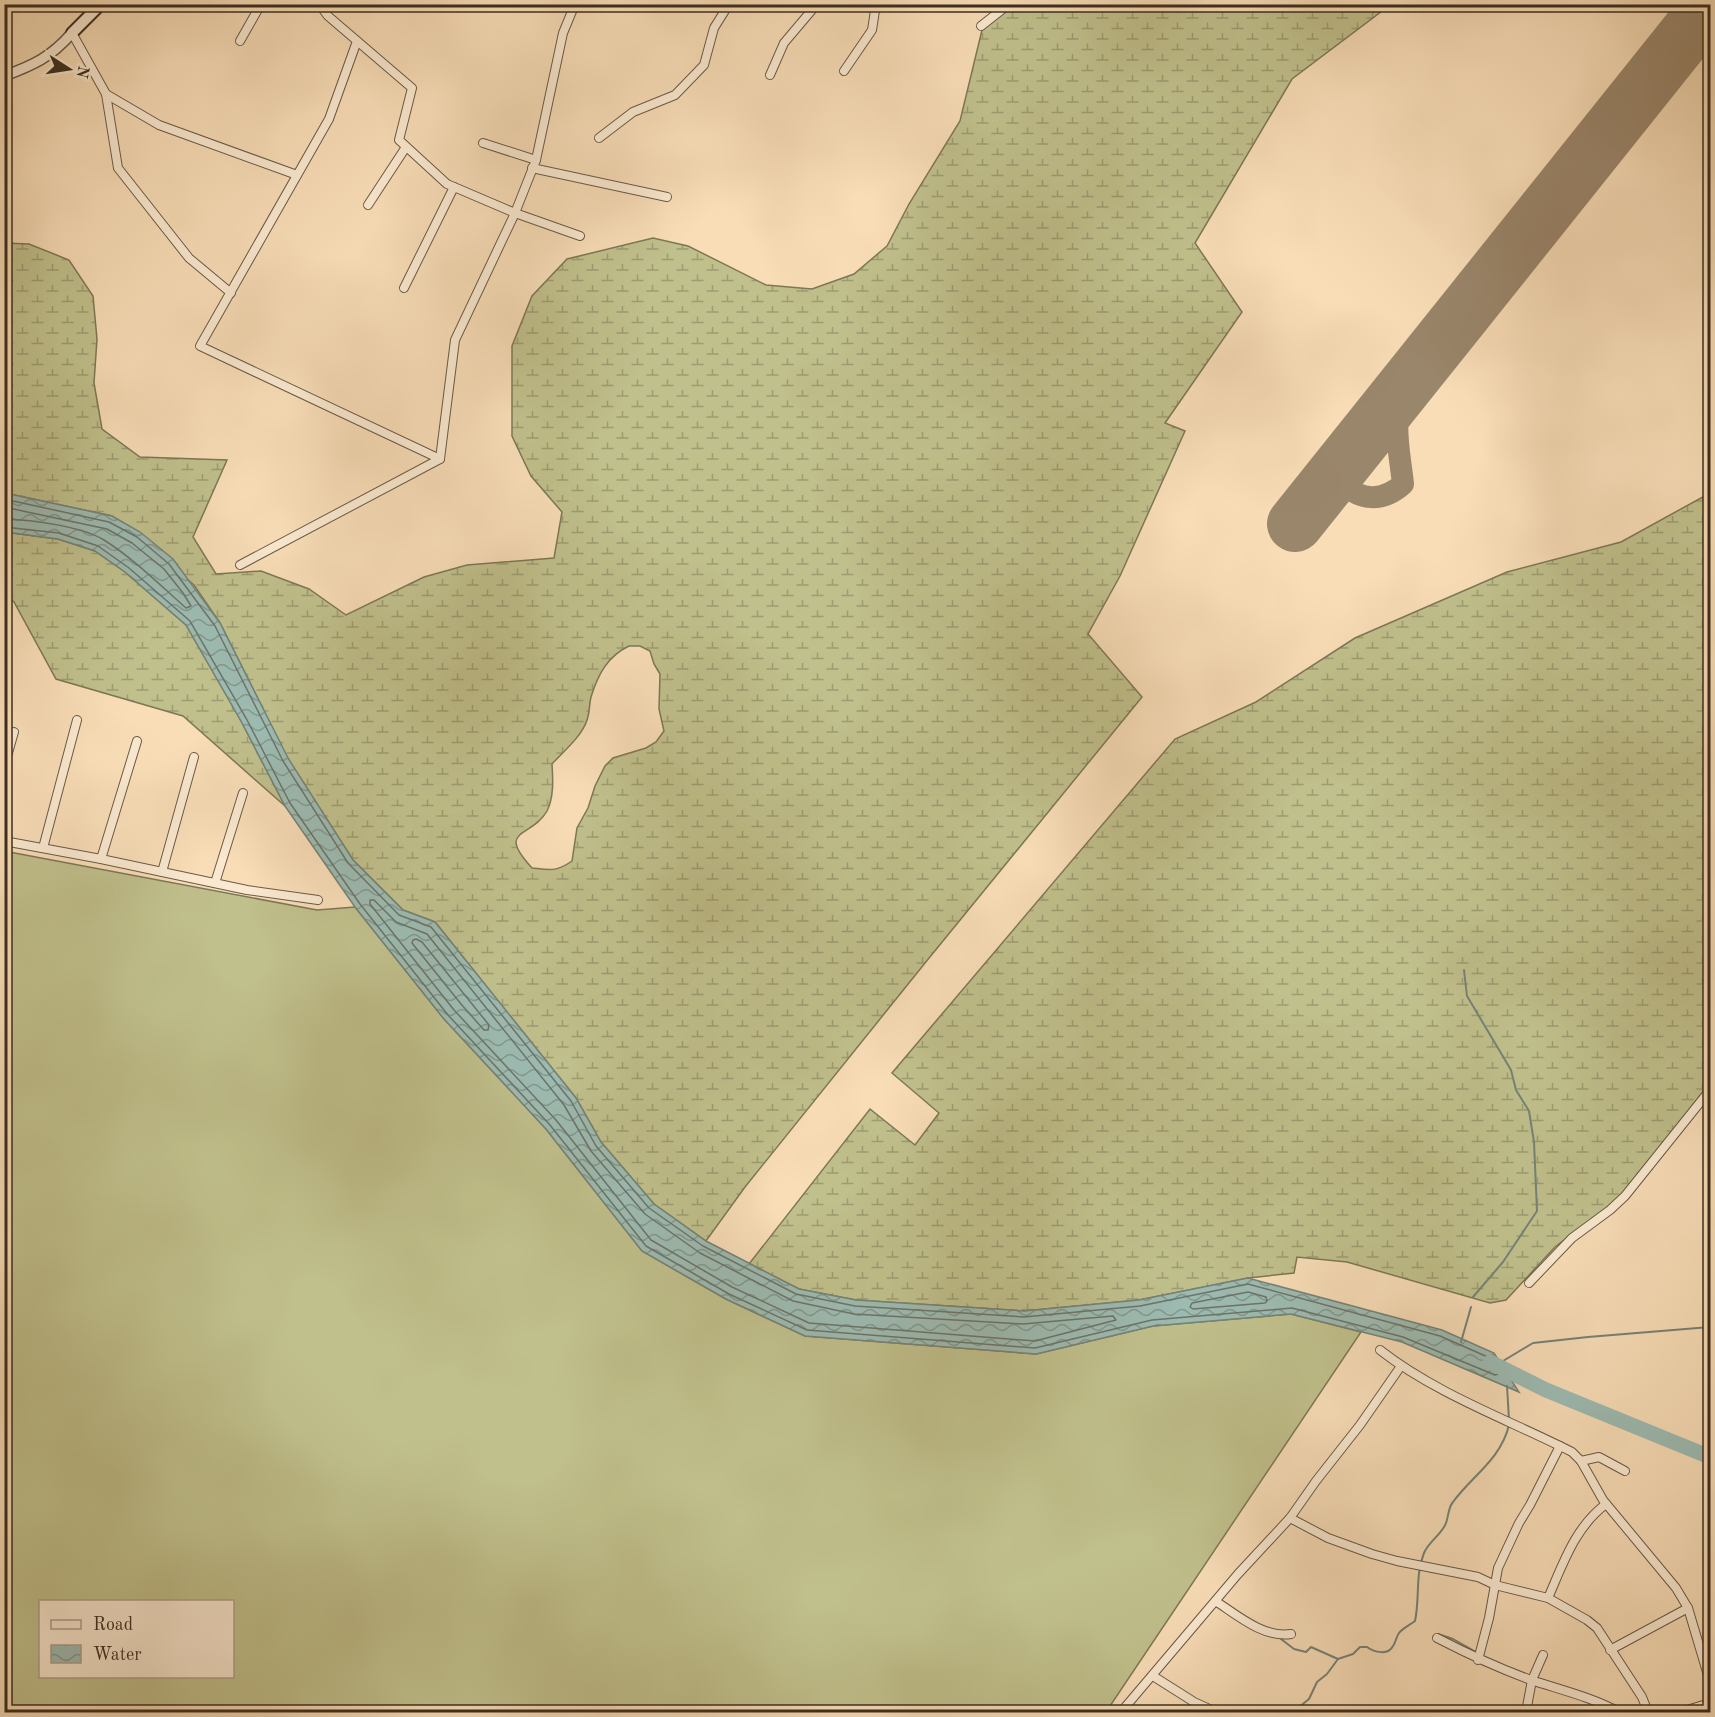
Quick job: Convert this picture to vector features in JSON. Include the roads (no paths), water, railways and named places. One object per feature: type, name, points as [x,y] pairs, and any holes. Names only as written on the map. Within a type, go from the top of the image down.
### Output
[{"type":"main road","points":[[72,33],[101,4]]},
{"type":"street","points":[[240,40],[261,4]]},
{"type":"street","points":[[319,4],[328,16],[412,88],[399,140],[447,184],[515,213],[580,236]]},
{"type":"street","points":[[440,459],[455,340],[515,213],[534,164],[563,33],[575,4]]},
{"type":"street","points":[[599,138],[633,112],[675,95],[704,65],[714,28],[729,4]]},
{"type":"street","points":[[770,75],[784,43],[817,4]]},
{"type":"street","points":[[844,71],[872,30],[876,4]]},
{"type":"street","points":[[981,26],[1009,4]]},
{"type":"street","points":[[4,76],[36,64],[58,49],[72,33],[106,94],[118,168],[189,258],[231,293]]},
{"type":"street","points":[[357,41],[329,118],[200,346],[440,459]]},
{"type":"street","points":[[106,94],[159,125],[297,174]]},
{"type":"street","points":[[483,143],[534,164],[667,197]]},
{"type":"street","points":[[368,205],[406,147]]},
{"type":"street","points":[[404,288],[454,187]]},
{"type":"street","points":[[240,565],[440,459]]},
{"type":"street","points":[[43,848],[77,720]]},
{"type":"street","points":[[4,767],[14,732]]},
{"type":"street","points":[[101,859],[137,741]]},
{"type":"street","points":[[162,872],[194,757]]},
{"type":"street","points":[[215,883],[243,793]]},
{"type":"street","points":[[4,841],[262,893],[318,900]]},
{"type":"street","points":[[1529,1282],[1572,1238],[1625,1196],[1710,1089]]},
{"type":"street","points":[[1380,1350],[1401,1366],[1500,1419],[1572,1452],[1581,1461],[1606,1504],[1676,1588],[1688,1608],[1710,1682]]},
{"type":"street","points":[[1121,1713],[1238,1574],[1290,1518],[1401,1366]]},
{"type":"street","points":[[1478,1660],[1489,1618],[1498,1568],[1560,1446]]},
{"type":"street","points":[[1581,1461],[1599,1457],[1625,1471]]},
{"type":"street","points":[[1548,1598],[1576,1536],[1596,1512],[1606,1504]]},
{"type":"street","points":[[1290,1518],[1328,1538],[1372,1554],[1478,1577],[1495,1585],[1548,1598],[1592,1624],[1602,1635],[1642,1697],[1648,1713]]},
{"type":"street","points":[[1216,1602],[1245,1621],[1273,1634],[1281,1636],[1291,1634]]},
{"type":"street","points":[[1610,1650],[1688,1608]]},
{"type":"street","points":[[1437,1638],[1478,1660],[1584,1696],[1619,1713]]},
{"type":"street","points":[[1526,1713],[1532,1680],[1543,1655]]},
{"type":"street","points":[[1153,1676],[1216,1713]]},
{"type":"street","points":[[1192,1713],[1194,1702]]},
{"type":"street","points":[[1680,1713],[1710,1703]]},
{"type":"water","points":[[5,493],[112,516],[140,532],[173,559],[220,623],[288,758],[353,860],[403,910],[435,922],[576,1098],[601,1142],[654,1204],[706,1241],[799,1289],[856,1300],[1024,1311],[1139,1300],[1248,1278],[1442,1330],[1494,1353],[1519,1392],[1402,1342],[1291,1314],[1153,1326],[1036,1354],[805,1336],[726,1299],[642,1251],[546,1129],[444,1019],[355,907],[285,806],[241,721],[186,625],[125,572],[95,551],[58,539],[5,532]]},
{"type":"waterway","points":[[1703,546],[1710,540]]},
{"type":"waterway","points":[[1464,970],[1467,996],[1511,1070],[1516,1090],[1529,1111],[1534,1142],[1537,1211],[1503,1262],[1473,1297]]},
{"type":"waterway","points":[[1461,1342],[1471,1307]]},
{"type":"waterway","points":[[1498,1364],[1533,1343],[1710,1327]]},
{"type":"waterway","points":[[1490,1362],[1546,1390],[1710,1457]]},
{"type":"waterway","points":[[1507,1386],[1509,1420]]},
{"type":"waterway","points":[[1293,1712],[1309,1699],[1317,1682],[1327,1674],[1338,1659],[1353,1654],[1360,1647],[1381,1652],[1388,1651],[1399,1633],[1415,1621],[1421,1561],[1424,1553],[1444,1527],[1453,1502],[1500,1448],[1509,1425]]},
{"type":"waterway","points":[[1438,1634],[1453,1639],[1476,1652]]},
{"type":"waterway","points":[[1281,1639],[1294,1649],[1306,1652],[1311,1647],[1338,1659]]}]
